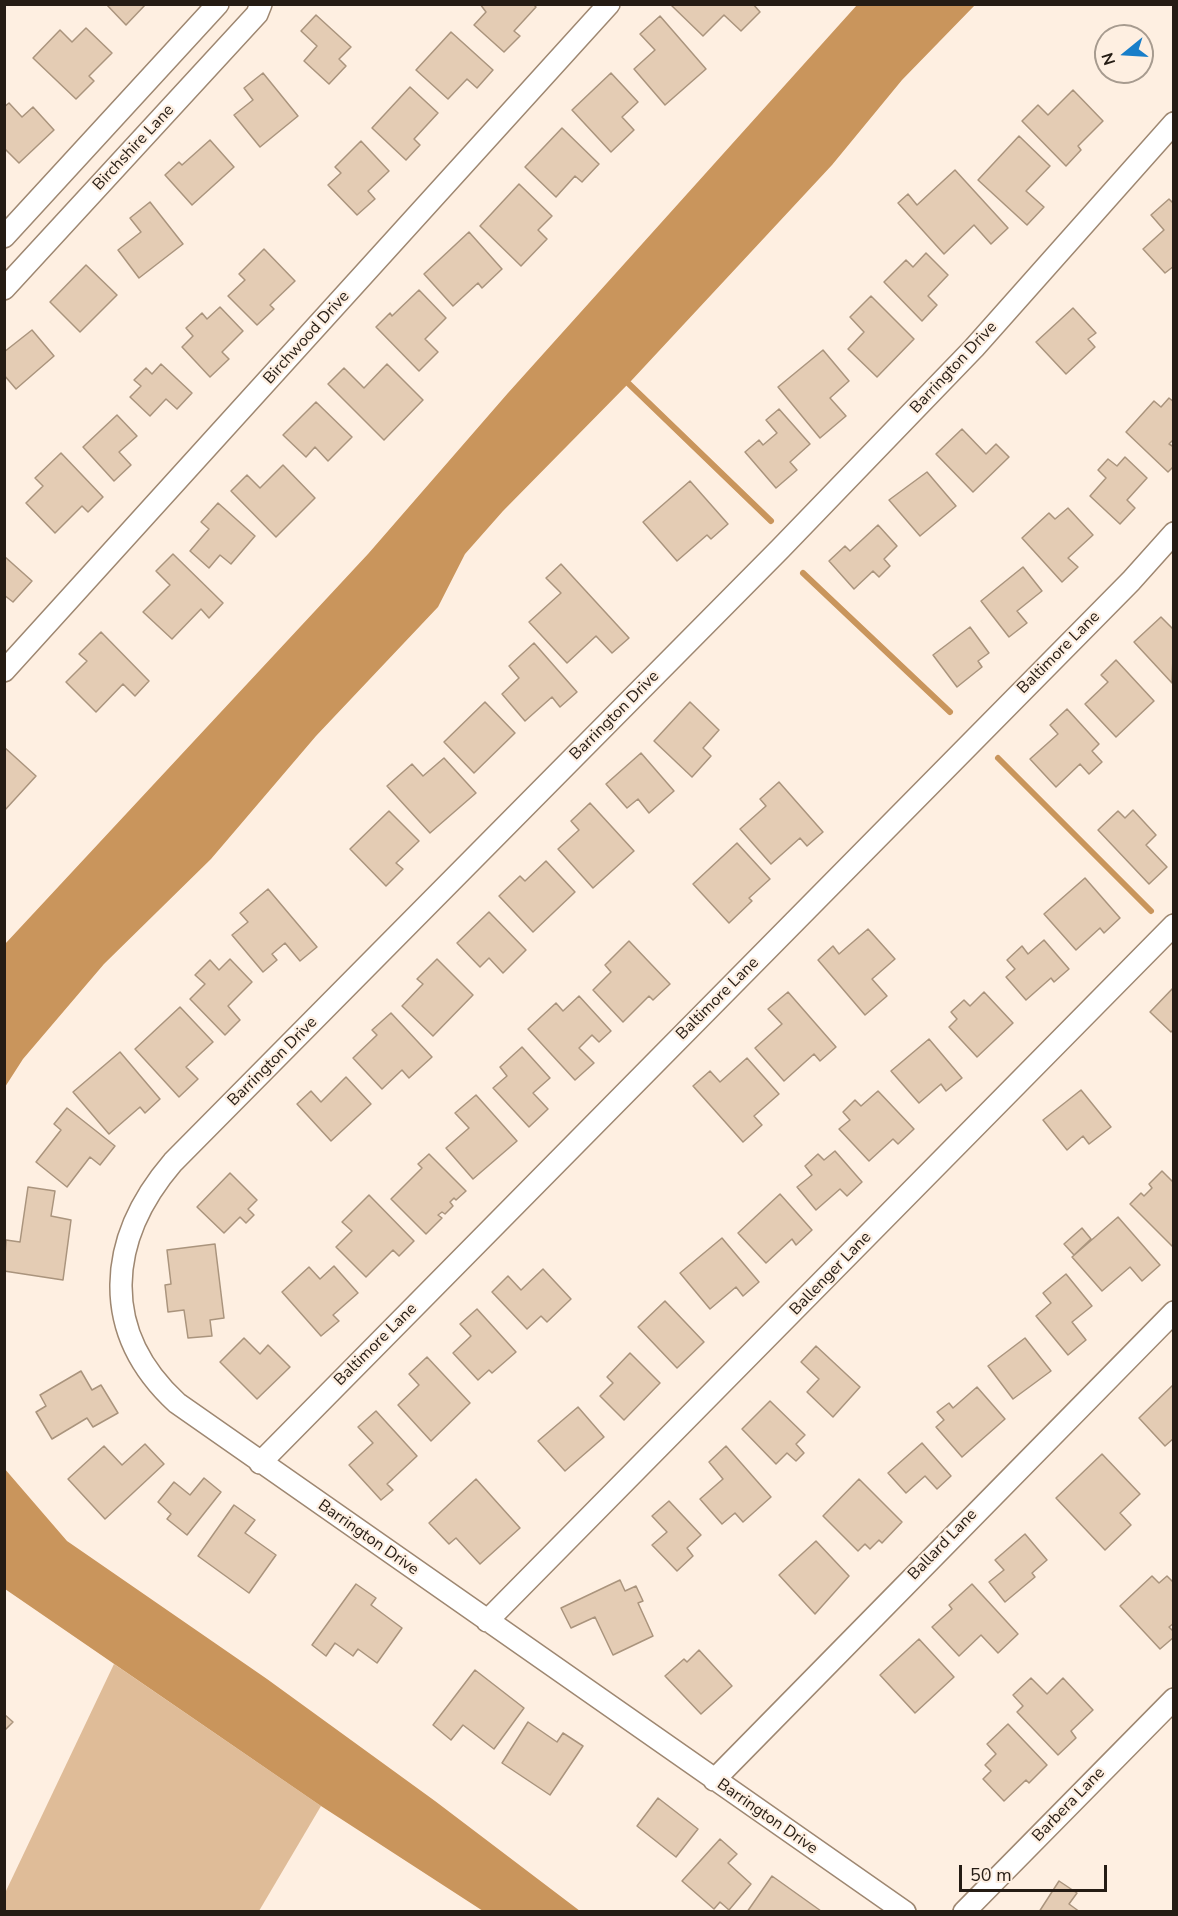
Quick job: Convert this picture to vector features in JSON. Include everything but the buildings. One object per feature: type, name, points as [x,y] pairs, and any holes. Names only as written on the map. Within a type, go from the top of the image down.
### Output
[{"type":"street","points":[[4,237],[218,4]]},
{"type":"street","name":"Birchshire Lane","points":[[4,289],[257,14],[261,4]]},
{"type":"street","name":"Birchwood Drive","points":[[4,672],[609,4]]},
{"type":"street","name":"Barrington Drive","points":[[905,1911],[714,1780],[177,1403],[152,1377],[135,1347],[122,1301],[121,1275],[128,1237],[148,1193],[173,1162],[763,566],[974,348],[1173,123]]},
{"type":"street","name":"Baltimore Lane","points":[[260,1463],[1123,590],[1173,533]]},
{"type":"street","name":"Ballenger Lane","points":[[487,1621],[1173,924]]},
{"type":"street","name":"Ballard Lane","points":[[714,1780],[1173,1312]]},
{"type":"street","name":"Barbera Lane","points":[[964,1911],[1173,1699]]},
{"type":"shaded area","points":[[857,5],[975,5],[902,80],[832,165],[631,381],[503,511],[465,554],[438,607],[316,736],[211,859],[104,964],[23,1059],[5,1087],[5,944],[368,554],[508,393]]},
{"type":"shaded area","points":[[4,1468],[67,1541],[267,1679],[435,1801],[580,1911],[483,1911],[321,1806],[5,1589]]},
{"type":"shaded area","points":[[114,1664],[321,1806],[259,1911],[5,1911],[5,1893]]},
{"type":"waterway","points":[[628,383],[771,521]]},
{"type":"waterway","points":[[803,573],[950,712]]},
{"type":"waterway","points":[[998,758],[1151,911]]}]
